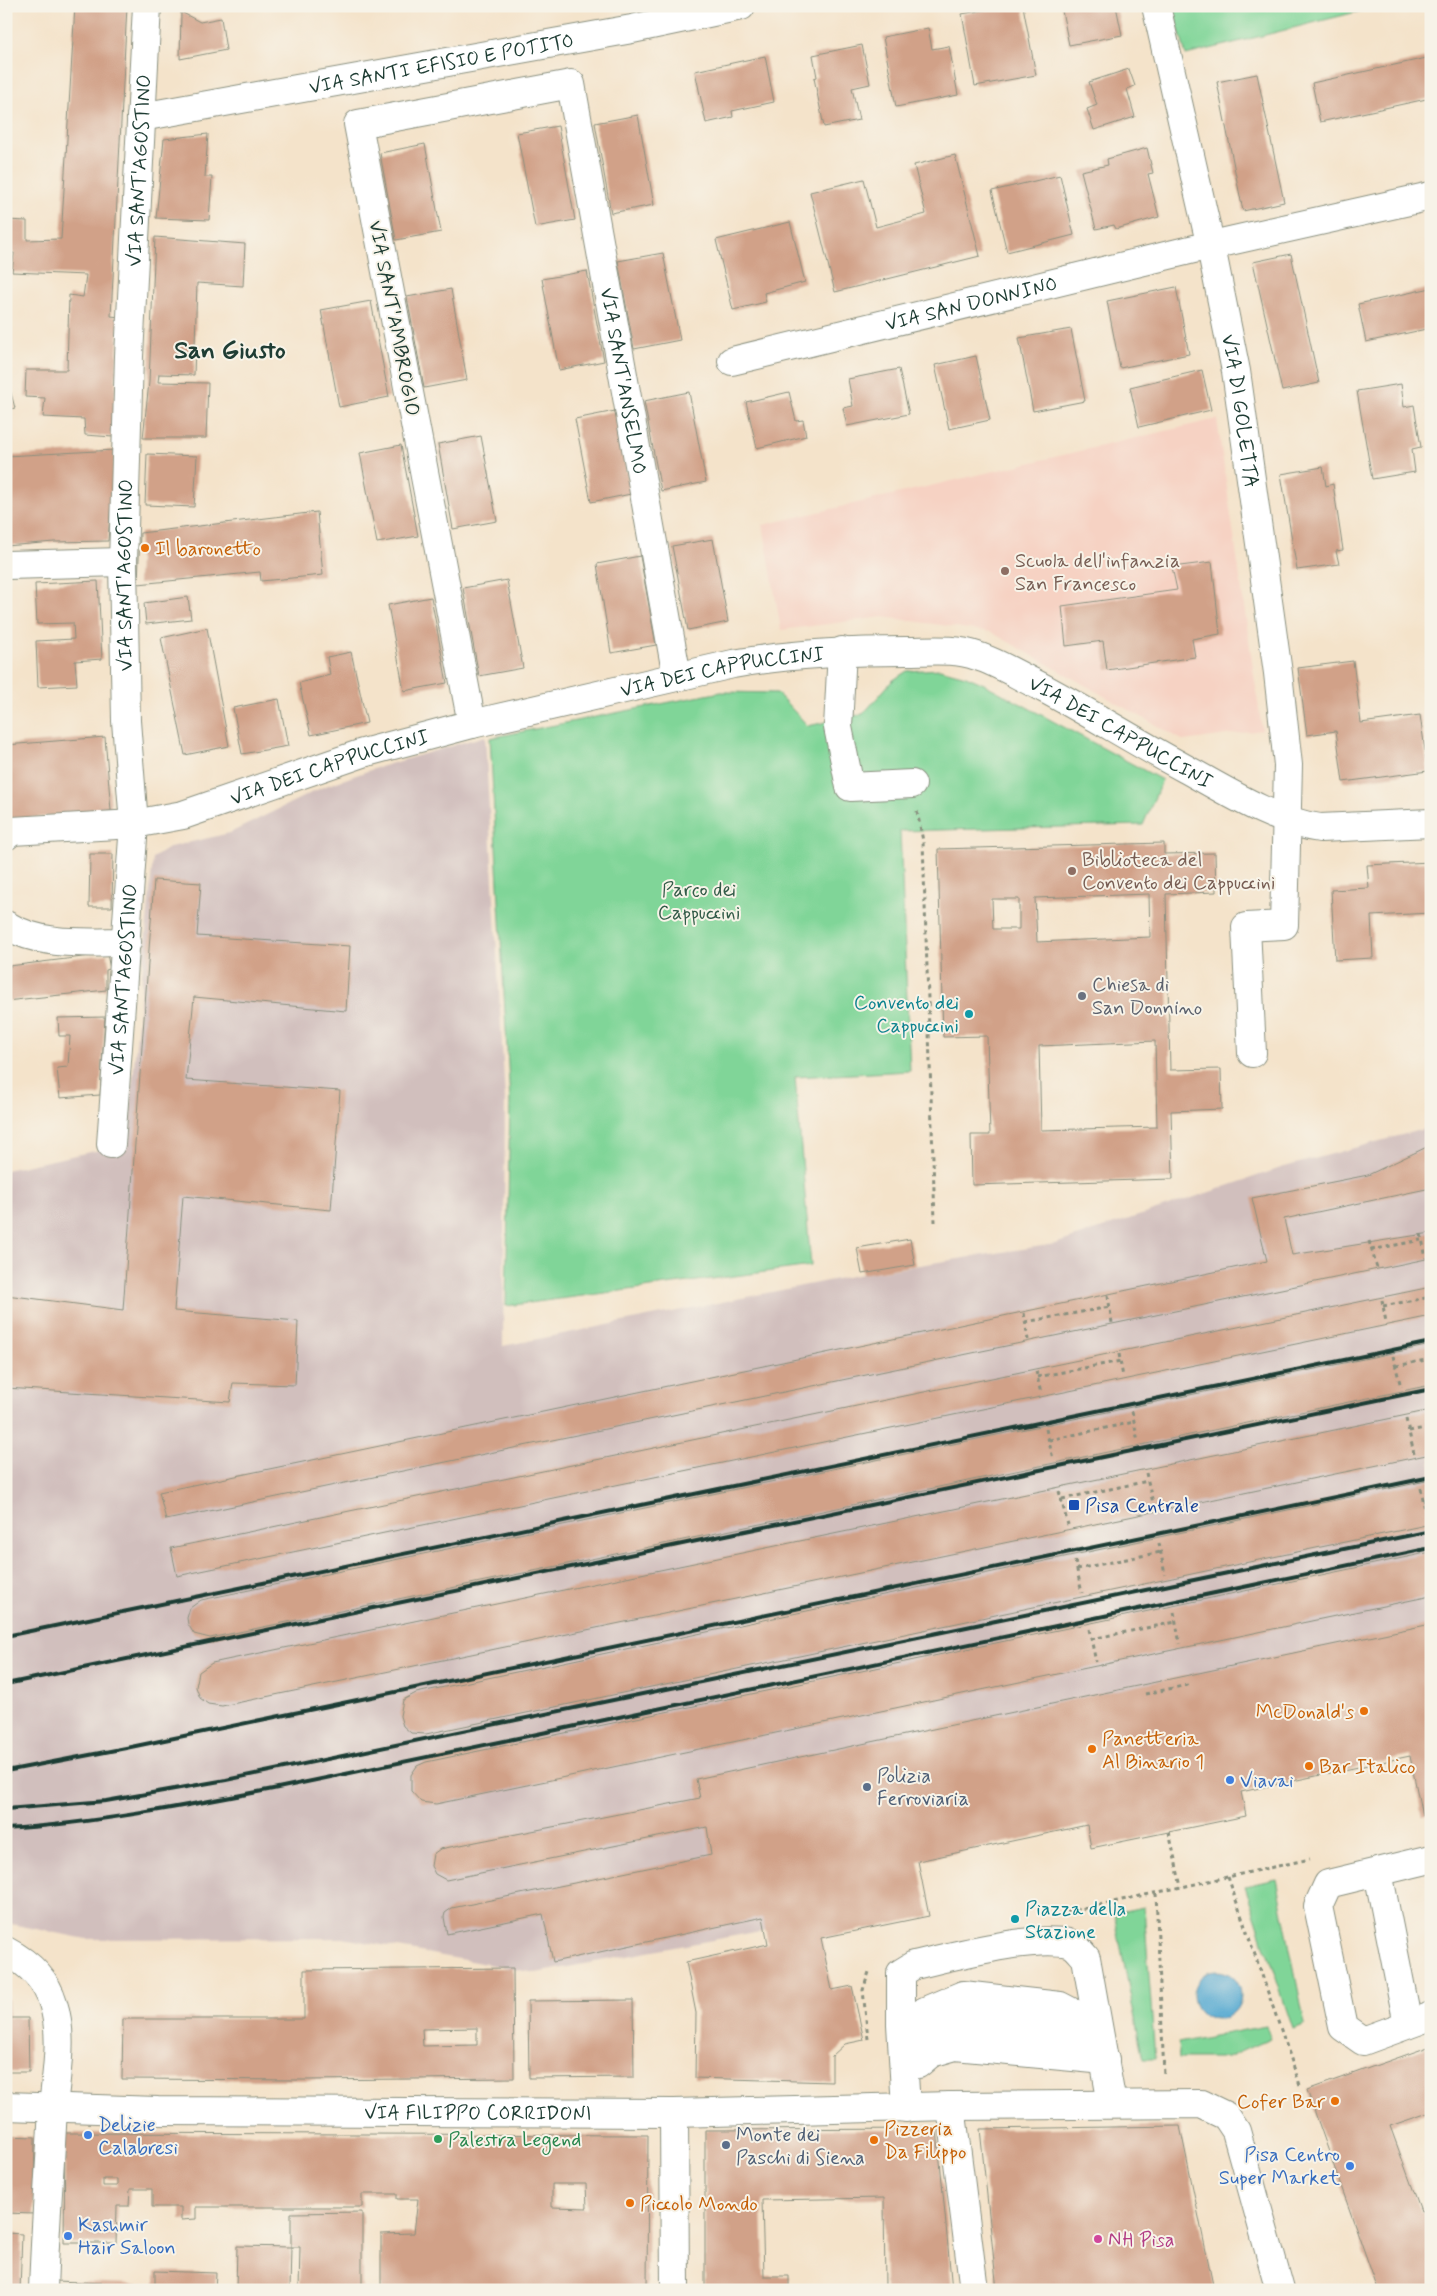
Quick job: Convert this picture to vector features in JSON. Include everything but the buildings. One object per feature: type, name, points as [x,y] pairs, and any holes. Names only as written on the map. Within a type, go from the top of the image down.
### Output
[{"type":"street","name":"VIA SANT'AGOSTINO","points":[[111,1144],[134,824],[126,721],[123,562],[130,346],[147,6]]},
{"type":"street","name":"VIA SANTI EFISIO E POTITO","points":[[141,117],[632,29],[741,6]]},
{"type":"street","name":"VIA DI GOLETTA","points":[[1156,6],[1211,246],[1236,371],[1278,673],[1288,765],[1284,926],[1246,927],[1252,1053]]},
{"type":"street","name":"VIA SANT'ANSELMO","points":[[571,84],[677,677]]},
{"type":"street","name":"VIA SANT'AMBROGIO","points":[[472,724],[358,124],[571,84]]},
{"type":"street","name":"VIA SAN DONNINO","points":[[732,362],[1211,246],[1431,196]]},
{"type":"street","points":[[6,565],[123,562]]},
{"type":"street","name":"VIA DEI CAPPUCCINI","points":[[8,833],[134,824],[202,809],[320,766],[472,724],[769,658],[842,651],[945,650],[976,656],[1068,700],[1170,760],[1287,820],[1320,828],[1431,823]]},
{"type":"street","points":[[842,651],[838,727],[850,787],[912,784]]},
{"type":"street","points":[[6,925],[30,935],[69,943],[127,942]]},
{"type":"street","points":[[1378,1872],[1419,2020],[1363,2041],[1343,2027],[1318,1906],[1328,1884],[1431,1859]]},
{"type":"street","points":[[906,2108],[901,2024],[901,1973],[914,1965],[922,1963],[1020,1943],[1047,1942],[1071,1943],[1086,1958],[1112,2104]]},
{"type":"street","points":[[6,1950],[38,1975],[53,2001],[57,2018],[59,2048],[53,2107],[43,2290]]},
{"type":"street","points":[[905,2074],[925,2011],[963,1995],[1060,2006],[1081,2017],[1093,2032],[1105,2060]]},
{"type":"street","points":[[905,2074],[931,2053],[955,2046],[1105,2060]]},
{"type":"street","points":[[974,2290],[951,2106],[1201,2104],[1226,2116],[1236,2131],[1243,2150],[1280,2290]]},
{"type":"street","name":"VIA FILIPPO CORRIDONI","points":[[6,2106],[158,2111],[674,2113],[951,2106]]},
{"type":"street","points":[[674,2113],[675,2290]]},
{"type":"path","points":[[912,784],[923,841],[935,1222]]},
{"type":"path","points":[[1421,1234],[1426,1258]]},
{"type":"path","points":[[1371,1250],[1427,1239]]},
{"type":"path","points":[[1369,1241],[1377,1268]]},
{"type":"path","points":[[1108,1295],[1112,1323]]},
{"type":"path","points":[[1383,1306],[1431,1297]]},
{"type":"path","points":[[1382,1300],[1386,1322]]},
{"type":"path","points":[[1025,1322],[1110,1307]]},
{"type":"path","points":[[1024,1313],[1028,1340]]},
{"type":"path","points":[[1119,1354],[1123,1377]]},
{"type":"path","points":[[1393,1356],[1400,1387]]},
{"type":"path","points":[[1396,1366],[1431,1359]]},
{"type":"path","points":[[1037,1378],[1121,1361]]},
{"type":"path","points":[[1036,1371],[1041,1394]]},
{"type":"path","points":[[1132,1411],[1138,1442]]},
{"type":"path","points":[[1406,1419],[1414,1454]]},
{"type":"path","points":[[1049,1440],[1134,1422]]},
{"type":"path","points":[[1409,1431],[1431,1427]]},
{"type":"path","points":[[1046,1429],[1053,1459]]},
{"type":"path","points":[[1146,1473],[1154,1507]]},
{"type":"path","points":[[1062,1499],[1148,1481]]},
{"type":"path","points":[[1421,1488],[1427,1521]]},
{"type":"path","points":[[1060,1491],[1068,1525]]},
{"type":"path","points":[[1423,1501],[1431,1499]]},
{"type":"path","points":[[1159,1543],[1165,1576]]},
{"type":"path","points":[[1077,1569],[1161,1552]]},
{"type":"path","points":[[1075,1561],[1082,1593]]},
{"type":"path","points":[[1174,1612],[1180,1644]]},
{"type":"path","points":[[1091,1638],[1176,1622]]},
{"type":"path","points":[[1089,1630],[1096,1662]]},
{"type":"path","points":[[1145,1694],[1188,1685]]},
{"type":"path","points":[[1170,1832],[1181,1887]]},
{"type":"path","points":[[1058,1914],[1315,1858]]},
{"type":"path","points":[[1228,1877],[1300,2085]]},
{"type":"path","points":[[1156,1893],[1164,2081]]},
{"type":"shaded area","name":"Scuola dell'infanzia San Francesco","points":[[1217,419],[1262,730],[1184,741],[991,632],[883,617],[781,630],[763,525]]},
{"type":"shaded area","points":[[485,736],[505,1100],[503,1346],[862,1274],[1055,1244],[1281,1168],[1431,1127],[1431,1653],[926,1757],[825,1919],[536,1973],[343,1938],[86,1939],[6,1923],[6,1170],[127,1144],[153,858],[170,847],[230,833],[323,787],[373,769]]},
{"type":"green space","points":[[1172,6],[1380,6],[1186,55]]},
{"type":"green space","name":"Parco dei Cappuccini","points":[[940,669],[966,676],[984,684],[1162,780],[1143,825],[900,831],[910,1071],[795,1077],[811,1266],[506,1306],[510,1102],[490,738],[721,692],[777,693],[808,726],[863,714],[892,681],[907,671]]},
{"type":"green space","points":[[1276,1879],[1305,2024],[1293,2029],[1245,1886]]},
{"type":"green space","points":[[1144,1907],[1155,2059],[1143,2059],[1114,1913]]},
{"type":"green space","points":[[1265,2026],[1270,2039],[1227,2058],[1179,2058],[1178,2043]]},
{"type":"water","points":[[1212,1971],[1222,1971],[1234,1978],[1241,1990],[1241,2000],[1234,2012],[1222,2019],[1212,2019],[1204,2015],[1197,2008],[1193,2000],[1193,1990],[1197,1982],[1204,1975]]},
{"type":"railway","points":[[6,1636],[1431,1342]]},
{"type":"railway","points":[[6,1684],[1431,1389]]},
{"type":"railway","points":[[6,1771],[126,1748],[1431,1477]]},
{"type":"railway","points":[[6,1809],[106,1801],[226,1780],[1431,1531]]},
{"type":"railway","points":[[6,1829],[73,1823],[174,1808],[273,1789],[1431,1548]]},
{"type":"place","name":"Il baronetto","points":[[145,548]]},
{"type":"place","name":"Scuola dell'infanzia San Francesco","points":[[1005,571]]},
{"type":"place","name":"Biblioteca del Convento dei Cappuccini","points":[[1072,871]]},
{"type":"place","name":"Chiesa di San Donnino","points":[[1082,996]]},
{"type":"place","name":"Convento dei Cappuccini","points":[[969,1014]]},
{"type":"place","name":"Pisa Centrale","points":[[1074,1505]]},
{"type":"place","name":"McDonald's","points":[[1364,1711]]},
{"type":"place","name":"Panetteria Al Binario 1","points":[[1092,1749]]},
{"type":"place","name":"Bar Italico","points":[[1309,1766]]},
{"type":"place","name":"Viavai","points":[[1230,1780]]},
{"type":"place","name":"Polizia Ferroviaria","points":[[867,1787]]},
{"type":"place","name":"Piazza della Stazione","points":[[1015,1919]]},
{"type":"place","name":"Cofer Bar","points":[[1335,2101]]},
{"type":"place","name":"Delizie Calabresi","points":[[88,2135]]},
{"type":"place","name":"Palestra Legend","points":[[438,2139]]},
{"type":"place","name":"Pizzeria Da Filippo","points":[[874,2140]]},
{"type":"place","name":"Monte dei Paschi di Siena","points":[[726,2145]]},
{"type":"place","name":"Pisa Centro Super Market","points":[[1350,2166]]},
{"type":"place","name":"Piccolo Mondo","points":[[630,2203]]},
{"type":"place","name":"Kashmir Hair Saloon","points":[[68,2236]]},
{"type":"place","name":"NH Pisa","points":[[1098,2239]]},
{"type":"district","name":"San Giusto","points":[[230,349]]}]
